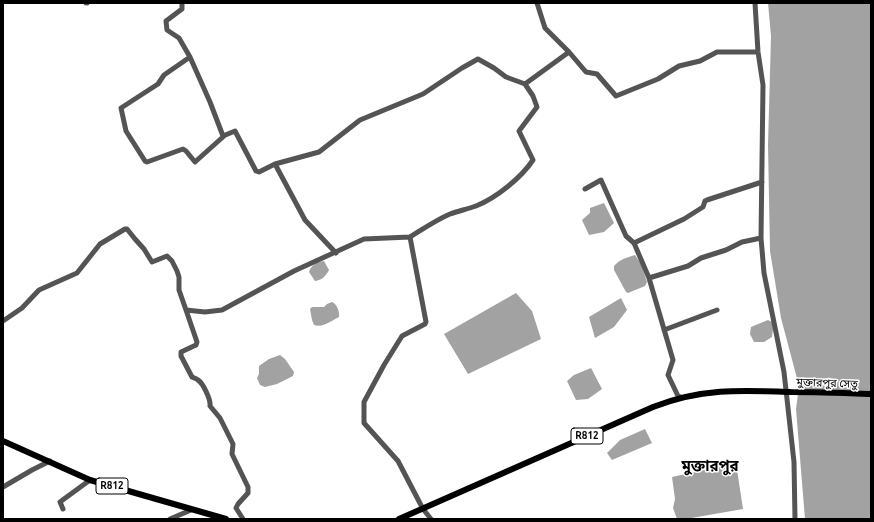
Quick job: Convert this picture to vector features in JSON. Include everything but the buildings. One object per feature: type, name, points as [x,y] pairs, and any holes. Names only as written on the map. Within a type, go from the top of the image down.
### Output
[{"type":"main road","name":"মুক্তারপুর সেতু","points":[[681,397],[730,390],[871,394]]},
{"type":"main road","name":"R812","points":[[399,519],[653,407],[681,397]]},
{"type":"main road","name":"R812","points":[[3,441],[90,480],[190,510],[226,519]]},
{"type":"street","points":[[182,3],[182,9],[166,21],[167,30],[178,38],[190,57],[224,136]]},
{"type":"street","points":[[537,3],[545,28],[586,72],[597,74],[616,96],[658,79],[679,66],[700,61],[717,52],[758,52]]},
{"type":"street","points":[[755,3],[758,52],[764,85],[761,238],[764,273],[784,372],[794,462],[795,519]]},
{"type":"street","points":[[525,84],[569,52]]},
{"type":"street","points":[[186,310],[205,312],[222,310],[294,271],[364,239],[410,237],[451,214],[482,203],[503,190],[532,162],[533,158],[519,131],[537,107],[533,96],[525,84],[506,77],[478,59],[423,94],[360,120],[319,152],[275,164],[259,172],[256,171],[235,131],[224,136],[195,162],[183,149],[147,162],[126,131],[121,108],[158,84],[164,75],[190,57]]},
{"type":"street","points":[[275,164],[305,220],[336,253]]},
{"type":"street","points":[[585,189],[601,180],[626,236],[634,243],[649,278],[672,360],[668,375],[678,396],[681,397]]},
{"type":"street","points":[[634,243],[684,219],[703,207],[705,201],[707,200],[762,182]]},
{"type":"street","points":[[3,321],[22,308],[39,290],[77,273],[100,244],[125,229],[127,229],[144,249],[152,262],[167,256],[172,261],[179,277],[178,290],[197,342],[196,345],[181,352],[180,354],[192,377],[198,380],[211,401],[210,406],[220,418],[233,444],[232,454],[248,487],[248,493],[236,508],[244,519]]},
{"type":"street","points":[[410,237],[426,322],[425,324],[402,336],[384,365],[364,402],[364,423],[398,461],[423,509],[431,519]]},
{"type":"street","points":[[649,278],[688,266],[701,258],[726,250],[742,242],[761,238]]},
{"type":"street","points":[[664,330],[717,310]]},
{"type":"street","points":[[3,487],[50,461]]},
{"type":"street","points":[[63,509],[60,504],[64,499],[90,480]]},
{"type":"street","points":[[170,519],[190,510]]},
{"type":"shaded area","points":[[768,3],[871,3],[871,519],[805,519],[796,409],[799,386],[781,318],[770,251],[768,145],[771,36]]},
{"type":"shaded area","points":[[604,203],[614,223],[604,232],[589,235],[582,220],[590,213],[590,208]]},
{"type":"shaded area","points":[[635,255],[641,264],[647,282],[645,286],[628,293],[614,270],[614,266],[621,260]]},
{"type":"shaded area","points":[[324,261],[329,270],[324,277],[315,281],[309,272],[311,267]]},
{"type":"shaded area","points":[[516,293],[532,311],[541,339],[468,374],[444,334]]},
{"type":"shaded area","points":[[621,298],[627,310],[614,327],[595,338],[589,317]]},
{"type":"shaded area","points":[[332,302],[338,308],[339,317],[321,326],[314,325],[310,309],[312,307],[324,307]]},
{"type":"shaded area","points":[[768,320],[772,322],[772,337],[764,342],[754,342],[750,334],[751,327]]},
{"type":"shaded area","points":[[280,355],[285,359],[294,372],[293,376],[277,384],[265,387],[260,385],[257,378],[259,374],[259,366],[269,359]]},
{"type":"shaded area","points":[[591,368],[602,389],[588,399],[576,400],[567,381],[574,375]]},
{"type":"shaded area","points":[[645,429],[652,443],[612,460],[607,453],[620,440]]},
{"type":"shaded area","points":[[736,463],[743,509],[686,519],[677,519],[673,508],[675,499],[672,477]]},
{"type":"district","name":"মুক্তারপুর","points":[[710,466]]}]
